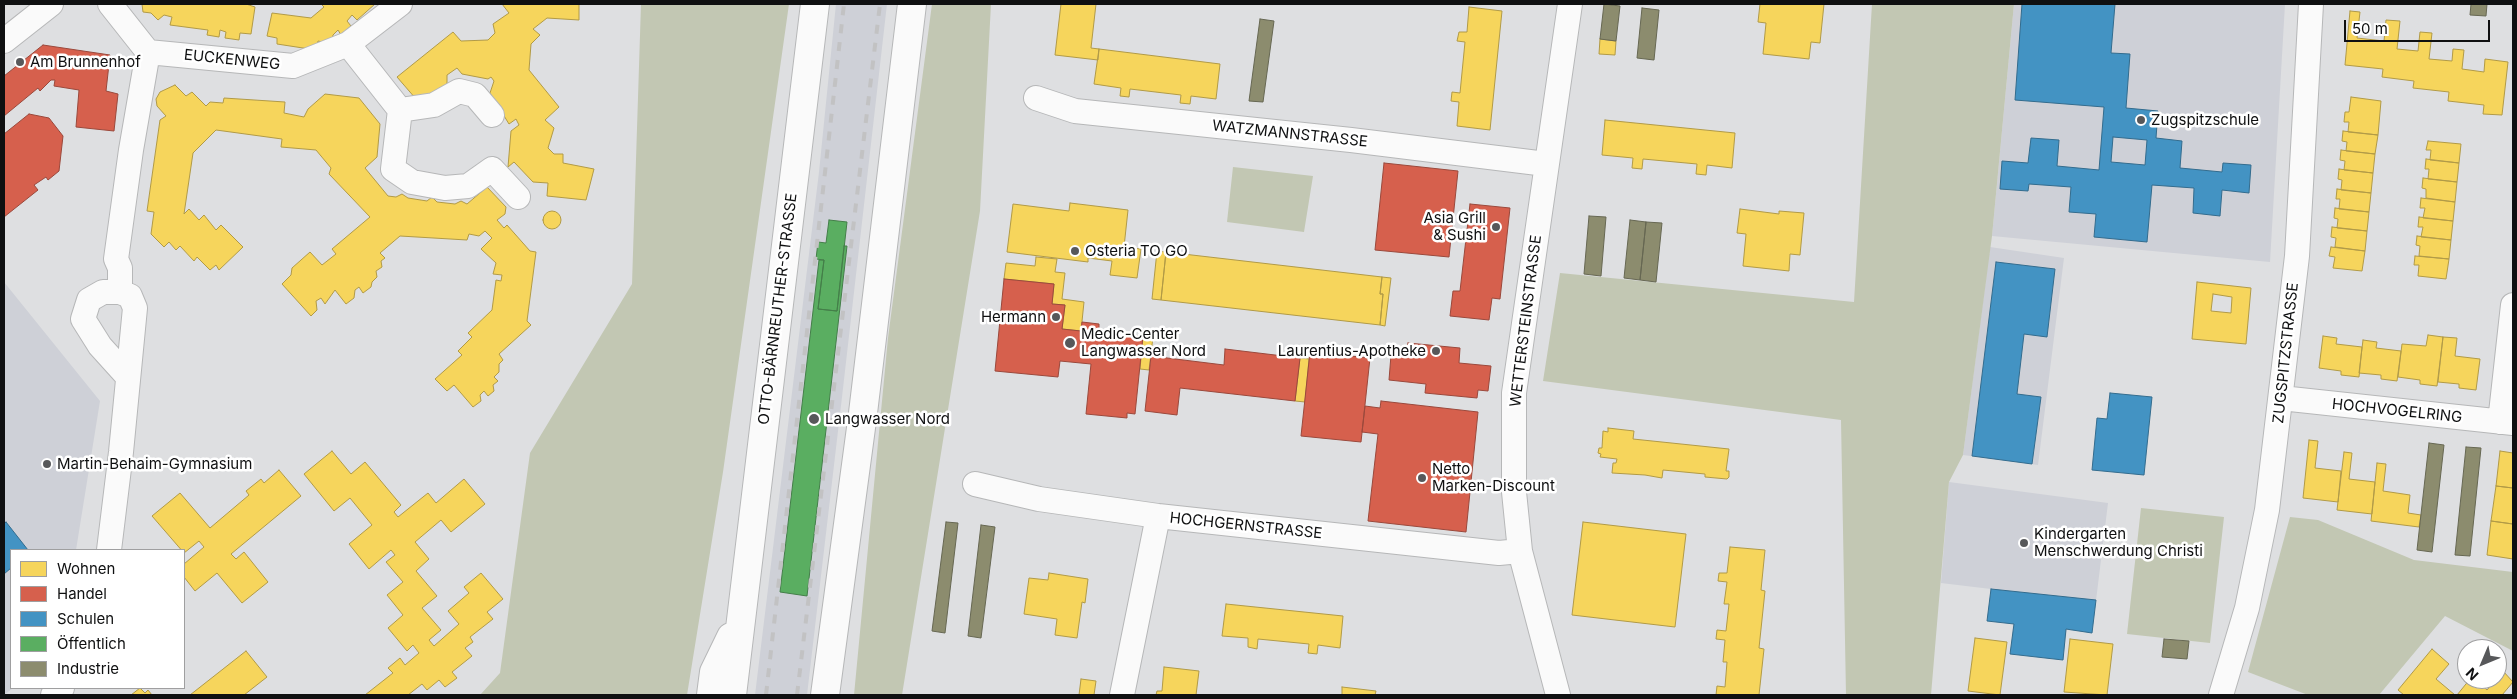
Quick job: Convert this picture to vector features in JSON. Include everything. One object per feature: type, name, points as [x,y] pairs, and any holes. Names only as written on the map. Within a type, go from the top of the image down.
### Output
[{"type":"main road","name":"OTTO-BÄRNREUTHER-STRASSE","points":[[732,695],[814,4]]},
{"type":"main road","points":[[825,695],[837,614],[912,4]]},
{"type":"main road","points":[[837,614],[846,665],[843,695]]},
{"type":"main road","name":"OTTO-BÄRNREUTHER-STRASSE","points":[[710,695],[714,672],[741,615]]},
{"type":"street","points":[[4,41],[51,4]]},
{"type":"street","points":[[110,4],[148,52],[131,150],[116,260],[120,268],[120,292]]},
{"type":"street","name":"EUCKENWEG","points":[[148,52],[293,66],[348,44],[400,4]]},
{"type":"street","name":"WETTERSTEINSTRASSE","points":[[1558,695],[1520,551],[1514,492],[1514,393],[1570,4]]},
{"type":"street","name":"ZUGSPITZSTRASSE","points":[[2221,695],[2247,608],[2266,515],[2297,256],[2311,4]]},
{"type":"street","points":[[348,44],[400,110],[393,169],[412,182],[445,188],[468,186],[492,169],[518,198]]},
{"type":"street","points":[[400,110],[434,105],[459,91],[475,95],[492,115]]},
{"type":"street","name":"WATZMANNSTRASSE","points":[[1036,98],[1075,111],[1351,140],[1546,164]]},
{"type":"street","points":[[109,549],[128,377],[135,308],[130,296],[120,292],[103,292],[89,300],[83,318],[100,346],[128,377]]},
{"type":"street","points":[[2506,423],[2513,305]]},
{"type":"street","name":"HOCHVOGELRING","points":[[2281,398],[2506,423]]},
{"type":"street","name":"HOCHGERNSTRASSE","points":[[975,484],[1039,499],[1158,516],[1499,553],[1520,551]]},
{"type":"street","points":[[1122,695],[1158,516]]},
{"type":"shaded area","points":[[836,4],[887,4],[842,397],[807,695],[755,695],[819,172]]},
{"type":"shaded area","name":"Zugspitzschule","points":[[2014,4],[2285,4],[2270,262],[1992,236]]},
{"type":"shaded area","points":[[1990,247],[2064,258],[2038,465],[1963,455]]},
{"type":"shaded area","name":"Martin-Behaim-Gymnasium","points":[[4,282],[100,401],[76,549],[10,549],[10,689],[12,689],[4,695]]},
{"type":"shaded area","name":"Kindergarten Menschwerdung Christi","points":[[1949,482],[2108,503],[2092,633],[2067,630],[2063,660],[2010,654],[2013,624],[1987,621],[1991,589],[1941,583]]},
{"type":"green space","points":[[641,4],[789,4],[723,472],[687,695],[480,695],[500,673],[530,453],[632,284]]},
{"type":"green space","points":[[932,4],[991,4],[980,211],[902,695],[854,695],[888,338]]},
{"type":"green space","points":[[1872,4],[2014,4],[1992,236],[1963,455],[1949,482],[1931,695],[1846,695],[1841,420],[1543,381],[1560,273],[1854,302]]},
{"type":"green space","points":[[1233,167],[1313,176],[1304,232],[1227,222]]},
{"type":"green space","points":[[2141,508],[2224,517],[2210,643],[2127,634]]},
{"type":"green space","points":[[2290,517],[2318,520],[2414,560],[2513,572],[2513,651],[2507,648],[2507,639],[2490,639],[2445,616],[2379,695],[2308,695],[2248,672]]},
{"type":"building: Wohnen","points":[[142,4],[246,4],[255,7],[251,34],[240,33],[239,40],[225,38],[226,32],[220,30],[219,37],[207,35],[208,30],[170,25],[172,17],[164,15],[158,20],[151,13],[143,12]]},
{"type":"building: Wohnen","points":[[321,4],[375,4],[357,20],[352,15],[347,21],[351,26],[341,35],[338,30],[333,35],[331,44],[318,41],[316,50],[277,44],[277,38],[267,36],[272,13],[311,18],[324,7]]},
{"type":"building: Wohnen","points":[[502,4],[579,4],[579,20],[547,18],[533,29],[540,35],[531,44],[529,70],[559,107],[545,120],[554,128],[548,148],[554,154],[563,154],[563,163],[594,169],[586,200],[547,196],[548,183],[533,182],[514,162],[508,167],[511,131],[519,125],[516,119],[509,124],[490,93],[494,81],[491,77],[488,79],[462,74],[457,68],[447,75],[447,86],[431,98],[416,99],[397,77],[453,32],[461,41],[488,40],[495,33],[493,24],[509,13]]},
{"type":"building: Wohnen","points":[[1061,4],[1096,4],[1091,48],[1099,49],[1098,60],[1055,55]]},
{"type":"building: Wohnen","points":[[1760,4],[1824,4],[1820,43],[1811,42],[1809,59],[1763,54],[1766,23],[1758,22]]},
{"type":"building: Wohnen","points":[[1469,7],[1502,11],[1490,130],[1457,126],[1459,102],[1451,101],[1452,92],[1460,93],[1465,42],[1457,41],[1459,32],[1467,32]]},
{"type":"building: Wohnen","points":[[2350,11],[2360,12],[2357,38],[2384,41],[2386,20],[2400,21],[2397,49],[2418,51],[2420,32],[2432,33],[2429,59],[2452,61],[2453,49],[2464,50],[2462,69],[2484,72],[2485,59],[2508,62],[2502,115],[2483,114],[2484,105],[2448,101],[2449,92],[2413,88],[2414,81],[2382,77],[2383,69],[2345,65]]},
{"type":"building: Wohnen","points":[[1600,39],[1616,41],[1615,55],[1599,54]]},
{"type":"building: Wohnen","points":[[1099,49],[1220,64],[1216,99],[1191,96],[1190,104],[1180,103],[1181,95],[1130,89],[1129,97],[1120,96],[1121,88],[1094,84]]},
{"type":"building: Wohnen","points":[[175,85],[186,96],[192,92],[206,106],[210,102],[223,103],[224,98],[285,102],[284,113],[304,117],[308,109],[325,94],[359,98],[380,124],[377,157],[365,168],[388,196],[396,197],[402,194],[408,198],[427,201],[432,197],[437,202],[455,204],[461,201],[467,204],[487,187],[506,207],[505,214],[497,220],[504,228],[507,225],[530,251],[536,252],[527,321],[531,325],[499,354],[503,360],[499,364],[499,372],[494,377],[498,381],[493,385],[494,391],[488,396],[484,391],[480,395],[481,401],[473,407],[454,385],[447,391],[435,379],[462,355],[458,351],[472,337],[468,333],[492,310],[496,280],[501,281],[502,275],[493,274],[496,263],[481,249],[492,238],[485,231],[479,236],[469,234],[467,240],[400,236],[380,253],[385,258],[381,261],[382,267],[376,271],[377,277],[372,282],[371,287],[363,293],[359,287],[355,290],[354,298],[346,304],[335,290],[325,304],[321,298],[316,301],[317,310],[311,316],[282,284],[291,275],[292,268],[310,252],[322,265],[336,254],[332,249],[370,217],[329,174],[331,168],[316,150],[281,147],[282,139],[216,130],[193,153],[184,214],[189,209],[199,220],[204,215],[216,230],[221,225],[243,247],[219,270],[216,265],[210,270],[197,257],[194,261],[180,246],[176,250],[169,242],[164,247],[151,234],[154,212],[147,211],[160,120],[166,116],[157,106],[156,99],[160,92]]},
{"type":"building: Wohnen","points":[[2351,97],[2381,101],[2378,135],[2348,132],[2349,122],[2344,122],[2345,112],[2349,112]]},
{"type":"building: Wohnen","points":[[1605,120],[1735,133],[1732,168],[1707,165],[1706,175],[1696,174],[1697,164],[1643,159],[1642,169],[1632,168],[1633,158],[1602,155]]},
{"type":"building: Wohnen","points":[[2343,131],[2378,135],[2375,154],[2346,151],[2347,142],[2342,141]]},
{"type":"building: Wohnen","points":[[2428,141],[2461,144],[2459,163],[2430,160],[2431,150],[2426,150]]},
{"type":"building: Wohnen","points":[[2341,150],[2375,154],[2373,173],[2344,170],[2345,161],[2340,160]]},
{"type":"building: Wohnen","points":[[2426,159],[2459,163],[2457,182],[2428,179],[2429,169],[2425,169]]},
{"type":"building: Wohnen","points":[[2339,169],[2373,173],[2371,193],[2341,190],[2342,180],[2338,179]]},
{"type":"building: Wohnen","points":[[2423,178],[2457,182],[2455,202],[2426,198],[2426,189],[2422,188]]},
{"type":"building: Wohnen","points":[[2337,189],[2371,193],[2369,212],[2339,209],[2340,199],[2336,199]]},
{"type":"building: Wohnen","points":[[2421,198],[2455,202],[2453,221],[2423,218],[2425,208],[2420,208]]},
{"type":"building: Wohnen","points":[[1070,203],[1128,210],[1124,247],[1141,249],[1137,278],[1110,275],[1112,261],[1088,258],[1088,262],[1007,252],[1013,204],[1069,211]]},
{"type":"building: Wohnen","points":[[2335,208],[2369,212],[2367,231],[2337,228],[2338,219],[2334,218]]},
{"type":"building: Wohnen","points":[[1740,209],[1779,214],[1779,211],[1804,213],[1800,255],[1790,254],[1789,271],[1743,266],[1746,234],[1737,233]]},
{"type":"building: Wohnen","points":[[548,211],[556,211],[561,216],[559,227],[548,229],[543,224],[543,216]]},
{"type":"building: Wohnen","points":[[2419,217],[2453,221],[2451,240],[2421,237],[2423,227],[2418,227]]},
{"type":"building: Wohnen","points":[[2332,227],[2367,231],[2365,251],[2335,247],[2336,238],[2331,237]]},
{"type":"building: Wohnen","points":[[2417,236],[2451,240],[2449,259],[2419,256],[2420,246],[2416,245]]},
{"type":"building: Wohnen","points":[[2331,247],[2365,251],[2362,271],[2333,268],[2335,257],[2329,256]]},
{"type":"building: Wohnen","points":[[1157,251],[1166,252],[1161,300],[1152,299]]},
{"type":"building: Wohnen","points":[[1166,252],[1382,277],[1380,294],[1383,294],[1380,325],[1161,300]]},
{"type":"building: Wohnen","points":[[2415,256],[2449,259],[2446,279],[2418,276],[2419,265],[2414,265]]},
{"type":"building: Wohnen","points":[[1036,257],[1057,259],[1055,272],[1065,273],[1062,299],[1084,302],[1081,331],[1062,329],[1065,305],[1052,304],[1054,284],[1004,279],[1006,263],[1035,266]]},
{"type":"building: Wohnen","points":[[1382,277],[1391,278],[1385,326],[1380,325],[1383,294],[1380,294]]},
{"type":"building: Wohnen","points":[[2197,282],[2251,288],[2246,344],[2192,339]],"holes":[[[2213,294],[2232,297],[2231,313],[2211,311]]]},
{"type":"building: Wohnen","points":[[2428,335],[2443,337],[2437,386],[2420,384],[2420,380],[2398,377],[2402,344],[2426,346]]},
{"type":"building: Wohnen","points":[[1143,336],[1153,337],[1149,370],[1140,369]]},
{"type":"building: Wohnen","points":[[2323,336],[2337,338],[2336,344],[2362,347],[2359,377],[2341,375],[2341,371],[2319,368]]},
{"type":"building: Wohnen","points":[[2443,337],[2457,338],[2455,356],[2480,359],[2476,390],[2459,388],[2459,384],[2438,382]]},
{"type":"building: Wohnen","points":[[2363,340],[2377,342],[2376,348],[2401,351],[2397,381],[2381,379],[2381,375],[2359,373]]},
{"type":"building: Wohnen","points":[[1300,358],[1309,359],[1305,402],[1295,401]]},
{"type":"building: Wohnen","points":[[1608,428],[1634,431],[1633,439],[1729,449],[1726,471],[1729,471],[1729,477],[1727,479],[1705,477],[1705,474],[1663,470],[1662,478],[1612,473],[1613,463],[1616,463],[1617,459],[1600,457],[1601,454],[1598,453],[1599,448],[1602,448],[1603,431],[1608,432]]},
{"type":"building: Wohnen","points":[[2309,440],[2318,441],[2315,468],[2341,471],[2338,502],[2303,498]]},
{"type":"building: Wohnen","points":[[332,451],[351,474],[365,462],[401,505],[394,512],[398,517],[428,493],[436,503],[464,479],[485,504],[451,532],[441,520],[415,542],[429,559],[416,571],[437,596],[422,608],[441,630],[429,640],[434,646],[459,624],[448,611],[469,593],[464,587],[481,573],[503,599],[487,612],[493,619],[470,637],[473,642],[465,648],[472,656],[452,672],[457,678],[445,687],[439,680],[427,690],[422,684],[408,695],[365,695],[393,673],[388,668],[400,658],[405,665],[419,653],[413,645],[407,651],[388,628],[403,615],[387,595],[403,582],[386,562],[395,555],[391,550],[369,569],[349,544],[372,525],[350,498],[334,511],[304,474]]},
{"type":"building: Wohnen","points":[[2500,451],[2513,453],[2513,488],[2496,486]]},
{"type":"building: Wohnen","points":[[2344,452],[2352,453],[2349,479],[2375,482],[2372,514],[2337,510]]},
{"type":"building: Wohnen","points":[[2377,463],[2386,464],[2383,491],[2410,495],[2408,513],[2421,515],[2419,527],[2371,521]]},
{"type":"building: Wohnen","points":[[279,470],[301,496],[231,554],[236,559],[244,552],[268,582],[242,603],[217,573],[195,591],[185,578],[185,563],[204,547],[199,541],[185,552],[185,549],[181,549],[152,516],[180,493],[210,528],[249,495],[246,491],[261,479],[264,483]]},
{"type":"building: Wohnen","points":[[2496,486],[2513,488],[2513,524],[2491,521]]},
{"type":"building: Wohnen","points":[[2491,521],[2513,524],[2513,559],[2487,555]]},
{"type":"building: Wohnen","points":[[1583,522],[1686,534],[1675,627],[1572,615]]},
{"type":"building: Wohnen","points":[[1730,547],[1765,550],[1761,590],[1765,591],[1759,648],[1764,649],[1759,695],[1716,695],[1717,686],[1725,687],[1727,662],[1723,662],[1725,640],[1716,639],[1717,630],[1726,631],[1729,604],[1724,604],[1727,582],[1718,581],[1719,573],[1727,573]]},
{"type":"building: Wohnen","points":[[1049,573],[1088,579],[1085,603],[1082,602],[1077,638],[1055,635],[1057,619],[1024,614],[1029,578],[1048,580]]},
{"type":"building: Wohnen","points":[[1226,604],[1343,616],[1340,648],[1318,645],[1317,654],[1308,653],[1309,644],[1258,639],[1257,649],[1248,647],[1248,638],[1222,636]]},
{"type":"building: Wohnen","points":[[1975,638],[2007,642],[2000,695],[1968,691]]},
{"type":"building: Wohnen","points":[[2070,639],[2113,644],[2107,695],[2064,692]]},
{"type":"building: Wohnen","points":[[2432,649],[2449,664],[2436,679],[2455,695],[2404,695],[2398,690]]},
{"type":"building: Wohnen","points":[[246,651],[267,677],[244,695],[190,695]]},
{"type":"building: Wohnen","points":[[1164,667],[1199,671],[1196,695],[1156,695],[1157,691],[1162,691]]},
{"type":"building: Wohnen","points":[[2507,675],[2513,682],[2502,695],[2457,695],[2462,689],[2507,689]]},
{"type":"building: Wohnen","points":[[1081,679],[1096,681],[1094,695],[1079,695]]},
{"type":"building: Wohnen","points":[[1342,687],[1376,691],[1375,695],[1342,695]]},
{"type":"building: Wohnen","points":[[141,689],[145,693],[148,690],[152,695],[131,695]]},
{"type":"building: Handel","points":[[43,45],[110,55],[106,91],[118,94],[114,131],[76,127],[79,90],[54,86],[55,80],[51,80],[40,91],[38,88],[4,116],[4,76]]},
{"type":"building: Handel","points":[[29,114],[49,118],[63,136],[59,171],[48,180],[46,177],[34,185],[38,190],[4,217],[4,134]]},
{"type":"building: Handel","points":[[1384,163],[1458,171],[1449,257],[1375,250]]},
{"type":"building: Handel","points":[[1470,204],[1510,208],[1500,299],[1492,298],[1489,320],[1450,316],[1453,291],[1460,291]]},
{"type":"building: Handel","points":[[1004,279],[1054,284],[1052,304],[1065,305],[1062,329],[1081,331],[1082,322],[1099,324],[1099,332],[1143,336],[1135,414],[1127,413],[1127,418],[1086,414],[1091,364],[1060,361],[1058,377],[995,371]]},
{"type":"building: Handel","points":[[1408,343],[1460,348],[1459,363],[1491,366],[1488,391],[1478,390],[1477,398],[1425,393],[1426,384],[1389,380],[1391,355],[1407,357]]},
{"type":"building: Handel","points":[[1225,349],[1300,358],[1295,401],[1180,388],[1177,415],[1145,411],[1151,356],[1224,365]]},
{"type":"building: Handel","points":[[1310,352],[1370,358],[1361,442],[1301,436]]},
{"type":"building: Handel","name":"Netto Marken-Discount","points":[[1381,401],[1478,412],[1466,532],[1368,521],[1378,434],[1362,432],[1365,406],[1380,408]]},
{"type":"building: Schulen","points":[[2022,4],[2115,4],[2111,53],[2130,54],[2126,108],[2158,111],[2156,138],[2182,141],[2180,168],[2222,172],[2223,163],[2251,165],[2249,193],[2222,190],[2220,216],[2193,213],[2194,188],[2152,185],[2147,242],[2094,237],[2096,214],[2069,212],[2071,187],[2029,184],[2028,191],[2000,189],[2002,161],[2028,163],[2031,138],[2059,140],[2057,166],[2099,170],[2104,107],[2015,100]],"holes":[[[2113,137],[2147,140],[2145,165],[2111,162]]]},
{"type":"building: Schulen","points":[[1996,262],[2055,269],[2047,337],[2024,334],[2017,394],[2041,397],[2032,464],[1972,456]]},
{"type":"building: Schulen","points":[[2110,393],[2152,397],[2144,475],[2092,470],[2097,418],[2107,419]]},
{"type":"building: Schulen","points":[[6,522],[27,549],[10,549],[10,569],[4,574],[4,524]]},
{"type":"building: Schulen","points":[[1991,589],[2096,600],[2092,633],[2066,629],[2063,660],[2010,654],[2014,624],[1987,621]]},
{"type":"building: Öffentlich","points":[[829,220],[847,222],[837,311],[818,309],[824,260],[816,259],[818,242],[826,243]]},
{"type":"building: Öffentlich","points":[[844,246],[847,246],[807,596],[780,592],[819,260],[824,260],[818,309],[837,311]]},
{"type":"building: Industrie","points":[[1604,4],[1620,6],[1616,41],[1600,39]]},
{"type":"building: Industrie","points":[[2471,4],[2487,4],[2486,16],[2470,15]]},
{"type":"building: Industrie","points":[[1642,8],[1659,10],[1654,60],[1637,58]]},
{"type":"building: Industrie","points":[[1260,19],[1274,21],[1263,102],[1249,101]]},
{"type":"building: Industrie","points":[[1589,216],[1606,217],[1601,276],[1584,274]]},
{"type":"building: Industrie","points":[[1630,220],[1646,222],[1640,280],[1624,278]]},
{"type":"building: Industrie","points":[[1646,222],[1662,223],[1656,282],[1640,280]]},
{"type":"building: Industrie","points":[[2429,443],[2444,445],[2432,552],[2417,550]]},
{"type":"building: Industrie","points":[[2466,447],[2481,448],[2470,556],[2455,555]]},
{"type":"building: Industrie","points":[[946,522],[958,523],[945,633],[932,631]]},
{"type":"building: Industrie","points":[[981,525],[995,527],[981,638],[968,636]]},
{"type":"building: Industrie","points":[[2164,639],[2189,641],[2187,659],[2162,657]]},
{"type":"railway","points":[[766,695],[844,4]]},
{"type":"railway","points":[[797,695],[880,4]]},
{"type":"place","name":"Am Brunnenhof","points":[[20,62]]},
{"type":"place","name":"Zugspitzschule","points":[[2141,120]]},
{"type":"place","name":"Asia Grill & Sushi","points":[[1496,227]]},
{"type":"place","name":"Osteria TO GO","points":[[1075,251]]},
{"type":"place","name":"Hermann","points":[[1056,317]]},
{"type":"place","name":"Medic-Center Langwasser Nord","points":[[1070,343]]},
{"type":"place","name":"Laurentius-Apotheke","points":[[1436,351]]},
{"type":"place","name":"Langwasser Nord","points":[[814,419]]},
{"type":"place","name":"Martin-Behaim-Gymnasium","points":[[47,464]]},
{"type":"place","name":"Netto Marken-Discount","points":[[1422,478]]},
{"type":"place","name":"Kindergarten Menschwerdung Christi","points":[[2024,543]]}]
